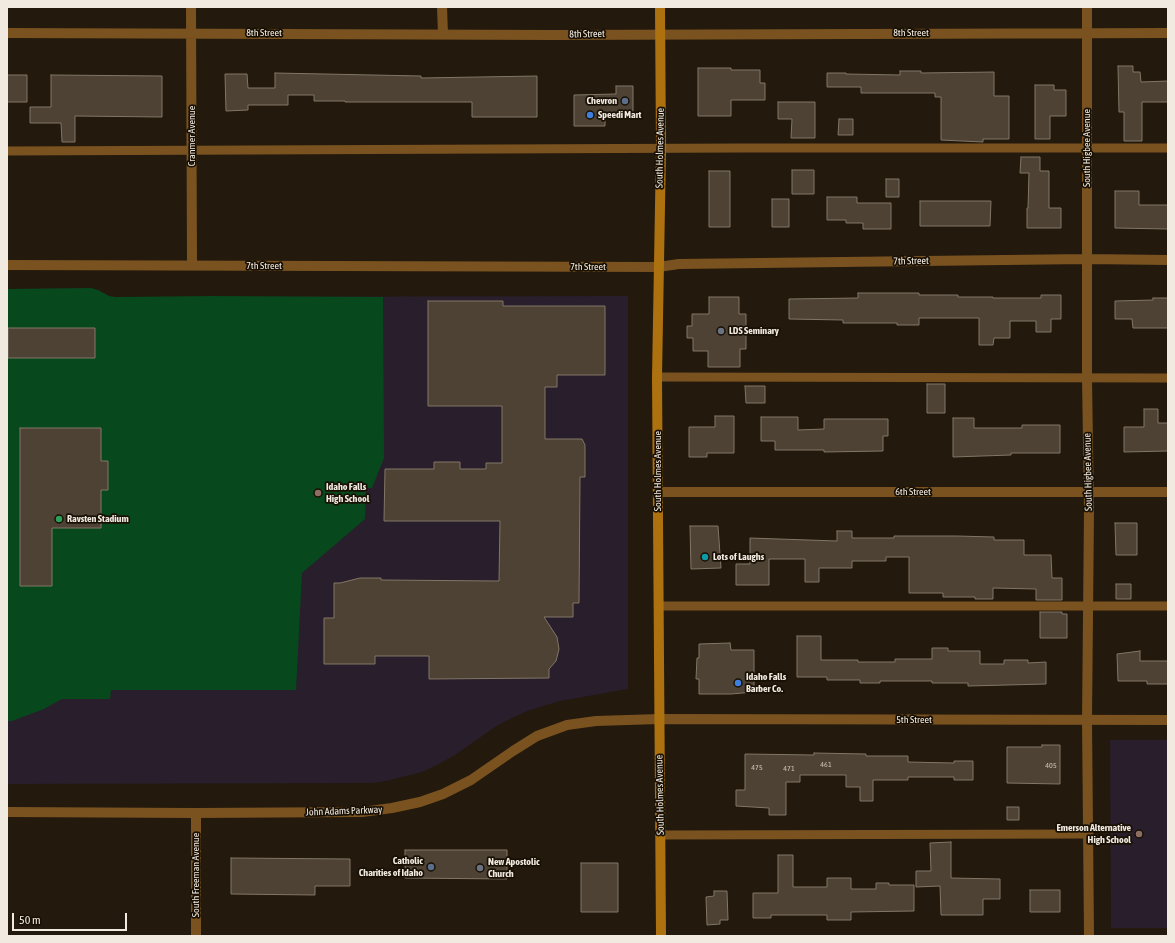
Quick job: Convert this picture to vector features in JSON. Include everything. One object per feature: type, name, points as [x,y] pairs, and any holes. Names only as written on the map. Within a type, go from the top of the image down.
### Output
[{"type":"main road","name":"South Holmes Avenue","points":[[660,7],[661,149],[657,377],[661,936]]},
{"type":"street","name":"Cranmer Avenue","points":[[191,7],[192,265]]},
{"type":"street","points":[[442,7],[443,34]]},
{"type":"street","name":"South Higbee Avenue","points":[[1087,7],[1089,936]]},
{"type":"street","name":"8th Street","points":[[7,33],[1168,33]]},
{"type":"street","name":"7th Street","points":[[7,265],[658,267],[679,264],[1087,259],[1168,260]]},
{"type":"street","name":"6th Street","points":[[658,492],[1168,492]]},
{"type":"street","name":"5th Street","points":[[660,719],[1168,720]]},
{"type":"street","name":"John Adams Parkway","points":[[7,812],[362,812],[392,808],[420,802],[444,794],[471,780],[537,736],[567,726],[596,721],[660,719]]},
{"type":"street","name":"South Freeman Avenue","points":[[196,813],[196,936]]},
{"type":"lane","points":[[7,151],[1168,148]]},
{"type":"lane","points":[[657,377],[1168,378]]},
{"type":"lane","points":[[659,606],[1168,606]]},
{"type":"lane","points":[[661,835],[1089,834]]},
{"type":"shaded area","name":"Idaho Falls High School","points":[[91,288],[115,297],[628,296],[628,689],[560,701],[527,711],[498,725],[455,755],[437,765],[422,772],[386,781],[372,783],[7,784],[7,289]]},
{"type":"shaded area","name":"Emerson Alternative High School","points":[[1110,740],[1168,740],[1168,928],[1111,928]]},
{"type":"green space","points":[[91,288],[115,297],[383,297],[384,458],[372,488],[366,488],[365,519],[302,573],[296,690],[111,690],[110,699],[62,699],[44,709],[12,721],[7,721],[7,289]]},
{"type":"building","points":[[1118,66],[1133,66],[1133,72],[1140,72],[1141,82],[1168,81],[1168,102],[1142,102],[1142,141],[1124,141],[1124,112],[1119,112]]},
{"type":"building","points":[[698,68],[760,70],[760,83],[765,83],[765,100],[731,100],[731,116],[698,116]]},
{"type":"building","points":[[900,71],[921,71],[921,73],[994,72],[994,96],[1009,96],[1009,139],[983,139],[983,142],[941,140],[941,97],[935,97],[935,93],[861,93],[861,87],[827,87],[827,73],[900,75]]},
{"type":"building","points":[[275,73],[421,76],[421,78],[537,76],[537,117],[472,117],[472,102],[314,101],[314,95],[288,95],[288,105],[248,105],[248,110],[226,111],[225,74],[247,74],[248,88],[275,88]]},
{"type":"building","points":[[7,75],[27,75],[27,102],[7,102]]},
{"type":"building","points":[[51,75],[162,76],[162,117],[75,116],[75,142],[62,142],[61,123],[30,123],[30,107],[51,107]]},
{"type":"building","points":[[1035,85],[1054,85],[1054,90],[1066,90],[1066,116],[1050,116],[1050,139],[1035,139]]},
{"type":"building","points":[[616,86],[633,86],[633,114],[605,114],[605,126],[574,126],[574,95],[616,94]]},
{"type":"building","points":[[778,102],[815,102],[815,138],[791,138],[792,119],[778,119]]},
{"type":"building","points":[[839,119],[853,119],[853,135],[838,135]]},
{"type":"building","points":[[1021,157],[1040,157],[1040,171],[1049,171],[1049,208],[1061,208],[1061,228],[1027,228],[1029,173],[1020,173]]},
{"type":"building","points":[[792,170],[814,170],[814,194],[792,194]]},
{"type":"building","points":[[709,171],[730,171],[730,227],[709,227]]},
{"type":"building","points":[[886,179],[899,179],[899,197],[886,197]]},
{"type":"building","points":[[1115,191],[1139,191],[1139,205],[1168,205],[1168,229],[1115,228]]},
{"type":"building","points":[[827,197],[857,197],[857,203],[891,203],[891,229],[863,229],[863,223],[846,223],[846,220],[827,220]]},
{"type":"building","points":[[772,199],[789,199],[789,227],[772,227]]},
{"type":"building","points":[[920,201],[991,201],[990,226],[920,226]]},
{"type":"building","points":[[858,293],[919,293],[919,295],[958,295],[958,297],[993,298],[1041,298],[1041,295],[1061,295],[1061,319],[1051,319],[1051,332],[1036,332],[1036,321],[1010,321],[1010,338],[994,338],[993,345],[979,345],[979,318],[919,318],[919,325],[897,325],[897,323],[843,323],[843,320],[789,319],[789,299],[858,298]]},
{"type":"building","points":[[709,297],[739,297],[739,314],[746,314],[746,349],[740,349],[740,367],[708,367],[708,351],[693,351],[693,338],[687,338],[687,326],[692,326],[692,314],[709,314]]},
{"type":"building","points":[[1153,298],[1168,298],[1168,328],[1133,328],[1132,319],[1115,319],[1115,301],[1153,300]]},
{"type":"building","points":[[428,301],[503,301],[503,306],[605,306],[605,375],[557,375],[557,387],[545,387],[545,439],[582,439],[585,445],[585,477],[580,477],[579,603],[573,603],[573,617],[544,617],[557,637],[559,649],[556,661],[549,669],[549,678],[429,679],[429,656],[375,656],[375,664],[324,664],[324,618],[334,618],[334,583],[360,578],[381,578],[381,580],[499,581],[500,521],[384,521],[385,469],[434,469],[434,462],[460,462],[460,469],[486,469],[486,463],[502,463],[502,406],[428,406]]},
{"type":"building","points":[[8,328],[95,328],[95,358],[8,358]]},
{"type":"building","points":[[927,384],[945,384],[945,413],[927,413]]},
{"type":"building","points":[[745,386],[765,386],[765,403],[746,403]]},
{"type":"building","points":[[1144,409],[1158,409],[1158,423],[1168,423],[1168,451],[1124,452],[1124,427],[1144,427]]},
{"type":"building","points":[[715,416],[734,416],[734,453],[707,453],[707,457],[689,457],[689,427],[715,427]]},
{"type":"building","points":[[761,417],[798,417],[798,430],[824,429],[824,419],[888,419],[888,436],[883,436],[883,451],[824,452],[824,450],[775,450],[775,441],[761,441]]},
{"type":"building","points":[[953,418],[974,418],[974,428],[1022,428],[1022,425],[1060,425],[1060,453],[1011,453],[1011,455],[953,457]]},
{"type":"building","points":[[20,428],[101,428],[101,461],[108,461],[108,490],[101,490],[101,528],[52,528],[52,586],[20,586]]},
{"type":"building","points":[[1115,523],[1137,523],[1137,555],[1116,555]]},
{"type":"building","name":"Lots of Laughs","points":[[690,526],[718,526],[721,568],[691,569]]},
{"type":"building","points":[[837,531],[852,531],[852,538],[957,536],[994,537],[994,540],[1024,540],[1024,555],[1051,555],[1052,578],[1062,578],[1062,600],[1036,600],[1036,589],[993,588],[993,599],[975,599],[975,597],[943,597],[943,593],[909,593],[909,557],[886,557],[886,561],[852,561],[852,568],[819,568],[819,582],[805,582],[805,559],[769,559],[769,585],[736,585],[736,564],[750,564],[750,538],[837,541]]},
{"type":"building","points":[[1116,584],[1131,584],[1131,599],[1116,599]]},
{"type":"building","points":[[1040,612],[1062,612],[1062,614],[1067,614],[1067,638],[1040,638]]},
{"type":"building","points":[[797,636],[821,636],[821,660],[895,662],[895,659],[932,659],[932,648],[948,648],[948,651],[980,651],[980,664],[1004,664],[1004,660],[1028,660],[1028,663],[1046,662],[1046,684],[968,686],[968,683],[932,683],[932,681],[880,681],[880,683],[860,683],[860,680],[827,680],[827,677],[797,677]]},
{"type":"building","points":[[730,643],[731,650],[754,650],[754,692],[699,694],[699,679],[696,679],[699,644]]},
{"type":"building","points":[[1140,651],[1140,661],[1168,661],[1168,684],[1147,684],[1147,681],[1118,681],[1117,654]]},
{"type":"building","points":[[1042,745],[1060,745],[1060,784],[1007,783],[1007,747],[1042,747]]},
{"type":"building","points":[[814,753],[866,754],[866,756],[908,756],[908,762],[954,763],[954,761],[973,761],[973,780],[954,780],[954,777],[908,777],[908,780],[873,780],[873,801],[860,801],[860,787],[846,787],[846,775],[800,775],[800,782],[786,782],[786,815],[769,815],[769,808],[736,806],[736,790],[745,790],[745,754],[814,755]]},
{"type":"building","points":[[1007,807],[1019,807],[1019,820],[1007,820]]},
{"type":"building","points":[[951,842],[951,878],[1000,879],[1000,899],[983,899],[983,915],[941,915],[940,886],[916,887],[916,871],[931,871],[930,843]]},
{"type":"building","points":[[405,850],[507,850],[507,879],[405,878]]},
{"type":"building","points":[[778,855],[793,855],[793,887],[827,887],[827,878],[851,878],[851,889],[876,889],[876,883],[889,883],[889,885],[914,885],[914,911],[851,912],[851,920],[827,920],[827,915],[771,915],[771,918],[753,918],[753,893],[778,893]]},
{"type":"building","points":[[231,858],[350,859],[350,886],[315,886],[315,895],[231,894]]},
{"type":"building","points":[[581,863],[618,863],[618,912],[581,912]]},
{"type":"building","points":[[1030,890],[1060,890],[1060,912],[1030,912]]},
{"type":"building","points":[[714,891],[727,891],[728,920],[720,920],[720,924],[707,925],[706,897],[714,896]]},
{"type":"place","name":"Chevron","points":[[625,101]]},
{"type":"place","name":"Speedi Mart","points":[[590,115]]},
{"type":"place","name":"LDS Seminary","points":[[721,331]]},
{"type":"place","name":"Idaho Falls High School","points":[[318,493]]},
{"type":"place","name":"Ravsten Stadium","points":[[59,519]]},
{"type":"place","name":"Lots of Laughs","points":[[705,557]]},
{"type":"place","name":"Idaho Falls Barber Co.","points":[[738,683]]},
{"type":"place","name":"Emerson Alternative High School","points":[[1139,834]]},
{"type":"place","name":"Catholic Charities of Idaho","points":[[431,867]]},
{"type":"place","name":"New Apostolic Church","points":[[480,868]]}]
